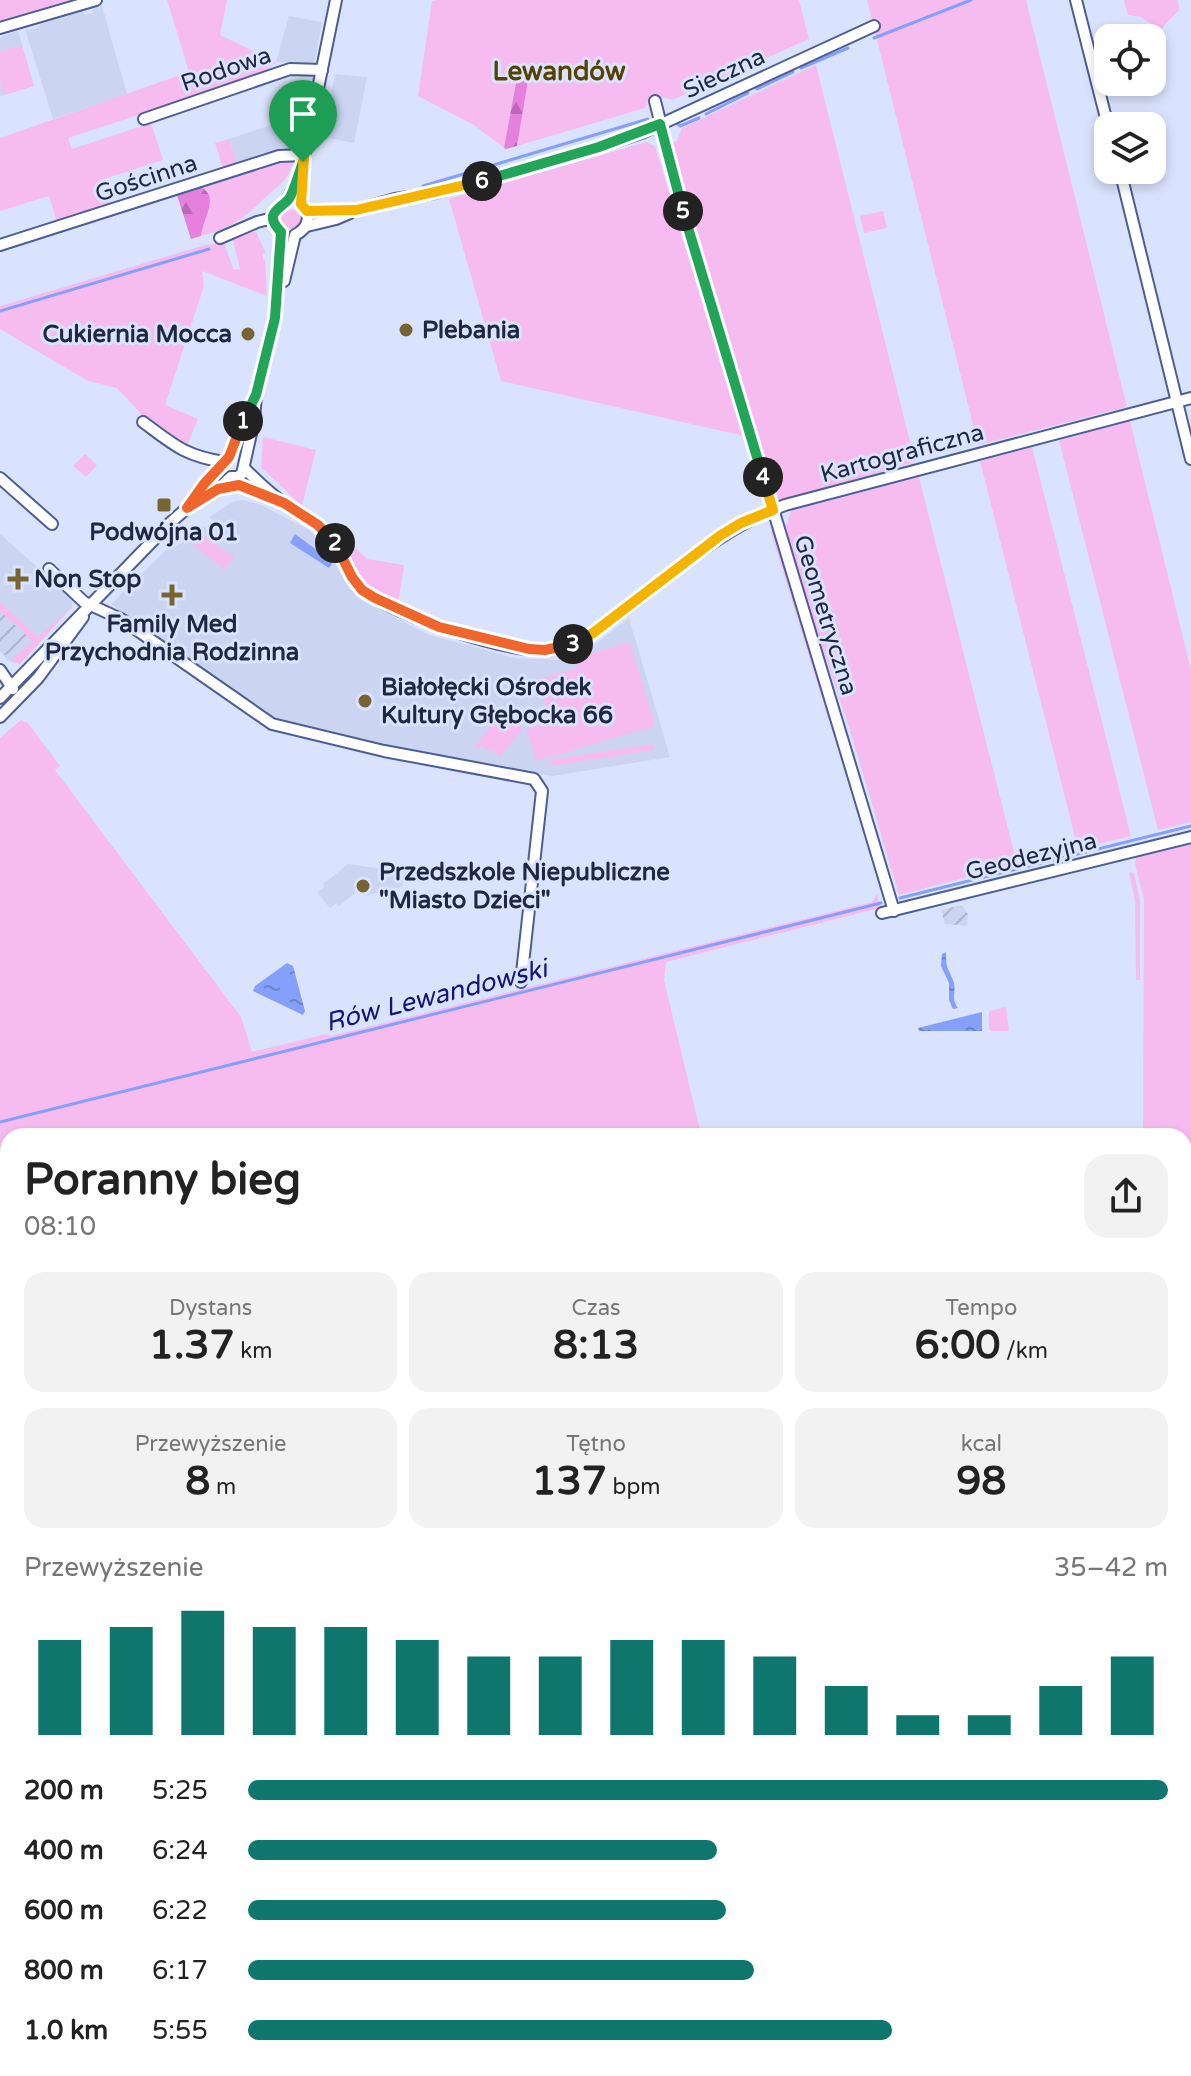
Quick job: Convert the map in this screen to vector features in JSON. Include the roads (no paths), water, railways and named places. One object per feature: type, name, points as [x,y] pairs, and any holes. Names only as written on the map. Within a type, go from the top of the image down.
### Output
[{"type":"street","points":[[0,28],[96,0]]},
{"type":"street","points":[[0,698],[154,538],[187,508],[218,489],[239,471],[254,420],[256,395],[295,235],[307,226],[304,207],[305,156],[336,0]]},
{"type":"street","points":[[1076,0],[1104,112]]},
{"type":"street","name":"Sieczna","points":[[307,226],[356,210],[481,181],[599,147],[660,124],[874,26]]},
{"type":"street","name":"Rodowa","points":[[144,119],[290,69],[322,70]]},
{"type":"street","name":"Geometryczna","points":[[655,101],[677,190],[894,911]]},
{"type":"street","name":"Gościnna","points":[[0,245],[279,156],[305,156]]},
{"type":"street","points":[[278,298],[281,232],[273,218],[277,207],[287,201],[305,156]]},
{"type":"street","points":[[1123,184],[1191,459]]},
{"type":"street","points":[[287,201],[304,207]]},
{"type":"street","name":"Sieczna","points":[[304,207],[356,210]]},
{"type":"street","points":[[220,238],[273,218]]},
{"type":"street","points":[[281,232],[295,235]]},
{"type":"street","points":[[187,508],[226,461],[256,395]]},
{"type":"street","name":"Kartograficzna","points":[[239,471],[328,534],[352,577],[362,590],[375,598],[439,627],[505,644],[545,650],[562,648],[593,633],[721,535],[773,510],[1191,398]]},
{"type":"street","points":[[143,422],[181,451],[205,459],[226,461],[237,458],[239,471]]},
{"type":"street","points":[[226,461],[226,474],[239,471]]},
{"type":"street","name":"Kartograficzna","points":[[239,471],[248,488]]},
{"type":"street","points":[[0,478],[52,524]]},
{"type":"street","name":"Kartograficzna","points":[[218,489],[233,485],[248,488],[284,503]]},
{"type":"street","points":[[49,569],[84,602],[121,619],[272,724],[384,751],[534,779],[542,791],[521,982]]},
{"type":"street","points":[[0,717],[47,667],[91,605]]},
{"type":"street","points":[[0,670],[17,698]]},
{"type":"street","name":"Geodezyjna","points":[[882,913],[1191,837]]},
{"type":"water","points":[[295,534],[333,562],[329,568],[290,543]]},
{"type":"water","points":[[946,952],[958,1008],[953,1009],[949,1000],[949,983],[941,966],[942,954]]},
{"type":"water","points":[[287,963],[293,966],[305,1011],[303,1015],[253,991],[255,986]]},
{"type":"water","points":[[982,1012],[982,1031],[919,1031],[918,1028]]},
{"type":"waterway","points":[[874,38],[971,0]]},
{"type":"waterway","points":[[801,68],[848,48]]},
{"type":"waterway","points":[[757,89],[793,72]]},
{"type":"waterway","points":[[706,114],[748,93]]},
{"type":"waterway","points":[[678,124],[680,126],[699,118]]},
{"type":"waterway","points":[[423,186],[648,119]]},
{"type":"waterway","points":[[0,311],[209,249]]},
{"type":"waterway","name":"Rów Lewandowski","points":[[900,898],[1191,826]]},
{"type":"waterway","name":"Rów Lewandowski","points":[[0,1122],[881,903]]},
{"type":"place","name":"Plebania","points":[[406,330]]},
{"type":"place","name":"Cukiernia Mocca","points":[[248,334]]},
{"type":"place","name":"Podwójna 01","points":[[164,505]]},
{"type":"place","name":"Non Stop","points":[[18,579]]},
{"type":"place","name":"Family Med Przychodnia Rodzinna","points":[[172,595]]},
{"type":"place","name":"Białołęcki Ośrodek Kultury Głębocka 66","points":[[365,701]]},
{"type":"place","name":"Przedszkole Niepubliczne \"Miasto Dzieci\"","points":[[363,886]]},
{"type":"district","name":"Lewandów","points":[[559,71]]}]
